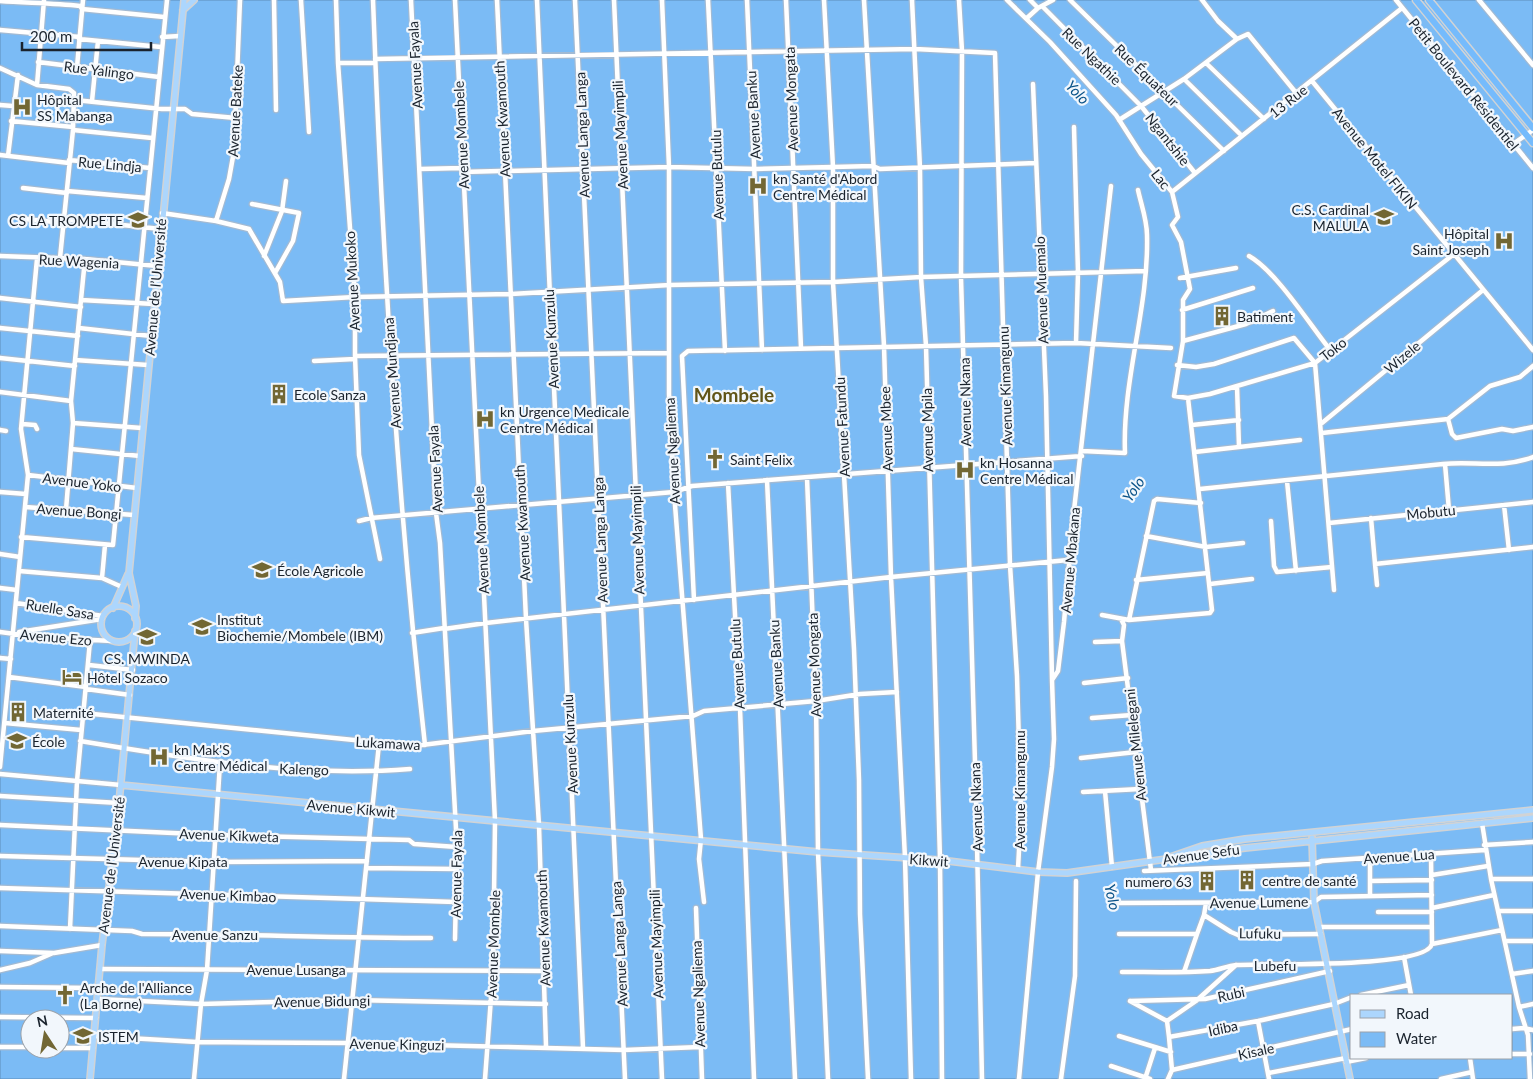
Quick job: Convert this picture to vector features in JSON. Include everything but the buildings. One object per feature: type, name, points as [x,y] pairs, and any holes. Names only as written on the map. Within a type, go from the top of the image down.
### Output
[{"type":"highway","points":[[1416,0],[1533,143]]},
{"type":"highway","points":[[1429,0],[1533,129]]},
{"type":"main road","name":"Avenue de l’Université","points":[[129,573],[162,213],[184,0]]},
{"type":"main road","points":[[182,11],[194,0]]},
{"type":"main road","points":[[129,573],[136,606],[135,631],[126,641],[112,641],[102,630],[102,618],[113,608],[129,573]]},
{"type":"main road","points":[[113,608],[126,608],[135,618]]},
{"type":"main road","name":"Avenue de l’Université","points":[[90,1079],[102,945],[133,670],[135,631]]},
{"type":"main road","points":[[126,641],[134,652]]},
{"type":"main road","name":"Avenue Kikwit","points":[[121,785],[218,796],[701,840]]},
{"type":"main road","name":"Avenue Sefu","points":[[1156,861],[1218,842],[1533,810]]},
{"type":"main road","name":"Avenue Sefu","points":[[1156,861],[1245,848],[1533,818]]},
{"type":"main road","points":[[1311,832],[1314,902],[1330,971],[1334,1004],[1350,1079]]},
{"type":"main road","name":"Kikwit","points":[[701,840],[818,852],[940,860],[1038,872],[1067,873],[1156,861]]},
{"type":"street","points":[[77,67],[83,0]]},
{"type":"street","points":[[22,537],[112,546],[167,0]]},
{"type":"street","name":"Avenue Bateke","points":[[216,221],[232,168],[236,118],[240,0]]},
{"type":"street","points":[[274,0],[276,110]]},
{"type":"street","points":[[301,0],[309,132]]},
{"type":"street","name":"Avenue Mukoko","points":[[336,0],[338,64],[355,297],[355,358],[359,455],[380,559]]},
{"type":"street","name":"Avenue Mundjana","points":[[373,0],[387,296],[402,516],[412,633],[425,745]]},
{"type":"street","name":"Avenue Fayala","points":[[411,0],[430,355],[436,513],[440,543],[456,818],[455,939]]},
{"type":"street","name":"Avenue Mombele","points":[[455,0],[495,821],[493,970],[485,1079]]},
{"type":"street","name":"Avenue Kwamouth","points":[[497,0],[526,619],[539,825],[546,1046]]},
{"type":"street","name":"Avenue Kunzulu","points":[[536,0],[574,829]]},
{"type":"street","name":"Avenue Langa Langa","points":[[575,0],[599,498],[607,724],[625,1079]]},
{"type":"street","name":"Avenue Mayimpili","points":[[614,0],[662,1079]]},
{"type":"street","name":"Avenue Ngaliema","points":[[662,0],[669,166],[669,353],[674,492],[693,716],[701,840],[699,859],[704,902]]},
{"type":"street","name":"Avenue Butulu","points":[[708,0],[725,351]]},
{"type":"street","name":"Avenue Banku","points":[[747,0],[761,284],[762,350]]},
{"type":"street","name":"Avenue Mongata","points":[[786,0],[790,53],[801,348]]},
{"type":"street","name":"Avenue Fatundu","points":[[824,0],[833,167],[833,282],[851,582],[868,1079]]},
{"type":"street","name":"Avenue Mbee","points":[[864,0],[884,346],[891,578],[905,858],[911,1079]]},
{"type":"street","name":"Avenue Mpila","points":[[912,0],[920,168],[921,277],[926,346],[940,860],[942,1079]]},
{"type":"street","name":"Avenue Nkana","points":[[959,0],[962,51],[962,277],[982,1079]]},
{"type":"street","name":"Lac","points":[[1007,0],[1027,18],[1120,120],[1141,154],[1172,192],[1178,217],[1172,225],[1182,245],[1189,278]]},
{"type":"street","name":"Rue Ngathie","points":[[1030,0],[1040,7],[1141,106]]},
{"type":"street","points":[[1027,18],[1040,7],[1053,0]]},
{"type":"street","name":"Rue Équateur","points":[[1070,0],[1224,150]]},
{"type":"street","points":[[1202,0],[1218,21],[1237,38]]},
{"type":"street","name":"Petit Boulevard Résidentiel","points":[[1396,0],[1533,168]]},
{"type":"street","points":[[1479,0],[1533,65]]},
{"type":"street","points":[[0,1],[44,2],[80,6],[82,9],[164,17]]},
{"type":"street","points":[[37,85],[44,2]]},
{"type":"street","name":"13 Rue","points":[[1172,192],[1297,94],[1402,8]]},
{"type":"street","points":[[0,30],[161,48]]},
{"type":"street","points":[[1120,120],[1184,79],[1237,38],[1248,34],[1297,94]]},
{"type":"street","points":[[162,37],[180,36]]},
{"type":"street","points":[[92,101],[98,42]]},
{"type":"street","points":[[338,64],[414,57],[540,57],[665,52],[790,53],[915,49],[962,51]]},
{"type":"street","name":"Avenue Kimangunu","points":[[962,51],[995,53],[1000,275],[1008,462],[1010,565],[1018,676],[1021,812],[1018,869]]},
{"type":"street","name":"Rue Yalingo","points":[[38,62],[159,77]]},
{"type":"street","points":[[1206,63],[1264,119]]},
{"type":"street","points":[[0,68],[37,85],[69,89],[74,93],[73,129],[60,258]]},
{"type":"street","points":[[8,156],[18,75]]},
{"type":"street","points":[[1184,79],[1242,136]]},
{"type":"street","name":"Avenue Motel FIKIN","points":[[1312,81],[1482,290],[1532,348]]},
{"type":"street","name":"Avenue Muemalo","points":[[1033,84],[1049,496],[1052,680]]},
{"type":"street","points":[[75,100],[174,110],[185,109],[192,114],[236,118]]},
{"type":"street","points":[[0,105],[13,106]]},
{"type":"street","name":"Ngantshie","points":[[1141,106],[1194,173]]},
{"type":"street","points":[[11,122],[152,138]]},
{"type":"street","points":[[1074,127],[1078,273],[1076,343]]},
{"type":"street","points":[[1513,144],[1533,129]]},
{"type":"street","name":"Rue Lindja","points":[[0,155],[150,168]]},
{"type":"street","points":[[420,169],[505,172],[669,166],[756,169],[873,166],[877,169],[1036,163]]},
{"type":"street","points":[[264,256],[282,211],[286,181]]},
{"type":"street","name":"Avenue Mbakana","points":[[1018,1079],[1038,872],[1052,767],[1054,739],[1052,680],[1058,671],[1068,560],[1103,272],[1111,186]]},
{"type":"street","points":[[23,188],[147,198]]},
{"type":"street","points":[[360,521],[371,518],[674,492],[690,486],[1008,462],[1082,453],[1125,453],[1124,437],[1134,346],[1146,271],[1147,233],[1138,190]]},
{"type":"street","points":[[252,204],[299,213],[293,241],[275,273]]},
{"type":"street","points":[[162,213],[216,221],[249,230],[275,273],[281,286],[283,301],[387,296],[511,294],[549,290],[670,285],[799,283],[921,277],[1146,271]]},
{"type":"street","points":[[25,219],[161,229]]},
{"type":"street","name":"Toko","points":[[1188,398],[1315,363],[1454,254]]},
{"type":"street","name":"Rue Wagenia","points":[[0,256],[37,259],[85,259],[157,266]]},
{"type":"street","points":[[1248,256],[1258,261],[1270,273],[1331,351]]},
{"type":"street","points":[[0,767],[28,475],[22,424],[37,259]]},
{"type":"street","points":[[66,510],[72,448],[73,423],[71,401],[85,259]]},
{"type":"street","points":[[1180,278],[1189,278],[1236,268]]},
{"type":"street","points":[[1102,615],[1129,620],[1210,613],[1212,610],[1200,489],[1188,398],[1174,396],[1182,341],[1182,310],[1184,300],[1190,289],[1189,278]]},
{"type":"street","points":[[1182,310],[1252,288]]},
{"type":"street","name":"Wizele","points":[[1322,423],[1482,290]]},
{"type":"street","points":[[0,298],[81,307]]},
{"type":"street","points":[[81,300],[154,304]]},
{"type":"street","points":[[1182,341],[1246,324],[1273,311]]},
{"type":"street","points":[[0,328],[78,336]]},
{"type":"street","points":[[79,328],[151,336]]},
{"type":"street","points":[[1177,365],[1196,366],[1214,364],[1294,338],[1315,363],[1322,423],[1334,590]]},
{"type":"street","points":[[694,600],[690,486],[682,356],[688,352],[1076,343],[1171,348]]},
{"type":"street","points":[[314,361],[391,356],[472,354],[669,353]]},
{"type":"street","points":[[0,358],[75,366]]},
{"type":"street","points":[[75,360],[148,365]]},
{"type":"street","points":[[1322,433],[1448,418],[1490,386],[1520,377],[1533,366]]},
{"type":"street","points":[[1237,386],[1239,448]]},
{"type":"street","points":[[0,392],[71,401]]},
{"type":"street","points":[[1448,418],[1452,434],[1456,438],[1465,438],[1502,428],[1513,431],[1533,427]]},
{"type":"street","points":[[1192,425],[1239,420]]},
{"type":"street","points":[[73,423],[142,428]]},
{"type":"street","points":[[22,424],[35,425],[37,429]]},
{"type":"street","points":[[0,430],[6,431]]},
{"type":"street","points":[[1195,452],[1300,440]]},
{"type":"street","points":[[72,448],[140,456]]},
{"type":"street","points":[[1200,489],[1325,478],[1445,464],[1508,464],[1533,457]]},
{"type":"street","points":[[1445,464],[1450,510]]},
{"type":"street","name":"Avenue Yoko","points":[[28,475],[137,488]]},
{"type":"street","name":"Avenue Mongata","points":[[807,478],[816,701],[818,852],[828,1079]]},
{"type":"street","name":"Avenue Banku","points":[[767,480],[795,1079]]},
{"type":"street","points":[[1287,481],[1296,571]]},
{"type":"street","name":"Avenue Butulu","points":[[728,483],[740,708],[743,844],[754,1079]]},
{"type":"street","points":[[0,492],[26,494]]},
{"type":"street","points":[[1129,620],[1136,580],[1155,500],[1201,503]]},
{"type":"street","name":"Mobutu","points":[[1329,523],[1533,502]]},
{"type":"street","points":[[1504,505],[1509,550]]},
{"type":"street","name":"Avenue Bongi","points":[[25,507],[134,515]]},
{"type":"street","points":[[1371,518],[1377,585]]},
{"type":"street","points":[[1271,521],[1275,570],[1279,573],[1332,567]]},
{"type":"street","points":[[1146,536],[1206,547],[1243,543]]},
{"type":"street","points":[[102,578],[105,545]]},
{"type":"street","points":[[1375,564],[1533,547]]},
{"type":"street","points":[[0,554],[20,557]]},
{"type":"street","points":[[412,633],[734,595],[1068,560]]},
{"type":"street","points":[[19,571],[102,578],[122,587]]},
{"type":"street","points":[[1136,580],[1208,573]]},
{"type":"street","points":[[1210,584],[1252,579]]},
{"type":"street","points":[[0,588],[17,590]]},
{"type":"street","name":"Ruelle Sasa","points":[[16,603],[102,618]]},
{"type":"street","points":[[13,633],[102,618]]},
{"type":"street","name":"Avenue Milelegani","points":[[1121,620],[1124,625],[1122,641],[1150,870]]},
{"type":"street","name":"Avenue Ezo","points":[[0,632],[90,641],[112,641]]},
{"type":"street","points":[[70,929],[77,781],[90,641]]},
{"type":"street","points":[[1095,642],[1122,641]]},
{"type":"street","points":[[0,658],[11,658]]},
{"type":"street","points":[[89,665],[133,670]]},
{"type":"street","points":[[9,677],[130,695]]},
{"type":"street","points":[[1084,682],[1128,678]]},
{"type":"street","name":"Lukamawa","points":[[83,713],[379,744],[425,745],[534,731],[693,716],[704,711],[897,692]]},
{"type":"street","points":[[0,702],[7,703]]},
{"type":"street","points":[[1092,718],[1132,716]]},
{"type":"street","points":[[5,723],[82,730]]},
{"type":"street","name":"Kalengo","points":[[80,741],[220,763],[279,768],[376,772],[410,769]]},
{"type":"street","points":[[344,1079],[379,744]]},
{"type":"street","points":[[1081,758],[1136,752]]},
{"type":"street","points":[[194,1079],[201,1004],[207,970],[220,763]]},
{"type":"street","name":"Avenue Kikwit","points":[[0,774],[121,785]]},
{"type":"street","points":[[1083,792],[1140,789]]},
{"type":"street","points":[[1105,791],[1112,867]]},
{"type":"street","points":[[0,796],[119,803]]},
{"type":"street","points":[[1482,823],[1490,879],[1524,1028],[1528,1035],[1530,1079]]},
{"type":"street","name":"Avenue Kikweta","points":[[0,825],[216,835],[409,840],[414,844],[457,848]]},
{"type":"street","points":[[574,829],[582,1048]]},
{"type":"street","name":"Avenue Lua","points":[[1144,871],[1313,864],[1322,861],[1431,854],[1533,842]]},
{"type":"street","points":[[1431,854],[1432,944],[1502,930]]},
{"type":"street","name":"Avenue Kipata","points":[[0,856],[214,862],[367,861]]},
{"type":"street","points":[[1370,858],[1370,896]]},
{"type":"street","points":[[1370,881],[1432,878],[1488,866]]},
{"type":"street","points":[[366,868],[457,869]]},
{"type":"street","points":[[1490,879],[1533,879]]},
{"type":"street","points":[[1061,1079],[1075,976],[1076,881]]},
{"type":"street","name":"Avenue Kimbao","points":[[0,888],[212,894],[262,898],[307,896],[456,902]]},
{"type":"street","name":"Avenue Lumene","points":[[1114,903],[1314,902],[1321,897],[1432,895]]},
{"type":"street","points":[[1378,912],[1432,910],[1494,895]]},
{"type":"street","points":[[1184,972],[1204,915],[1206,903]]},
{"type":"street","name":"Avenue Ngaliema","points":[[696,908],[702,1079]]},
{"type":"street","points":[[1498,911],[1533,911]]},
{"type":"street","name":"Lufuku","points":[[1204,915],[1238,935],[1321,934]]},
{"type":"street","name":"Avenue Sanzu","points":[[0,926],[132,931],[138,933],[359,939],[431,938]]},
{"type":"street","points":[[1319,927],[1431,928]]},
{"type":"street","points":[[1119,934],[1197,934]]},
{"type":"street","points":[[1505,941],[1533,941]]},
{"type":"street","name":"Lubefu","points":[[1122,972],[1218,970],[1236,965],[1328,965],[1404,958],[1428,950],[1432,944]]},
{"type":"street","points":[[0,951],[54,953],[102,945]]},
{"type":"street","points":[[0,970],[30,963],[54,953]]},
{"type":"street","points":[[1404,958],[1411,994]]},
{"type":"street","points":[[1168,1079],[1172,1070],[1167,1021],[1196,1001],[1236,965]]},
{"type":"street","name":"Avenue Lusanga","points":[[100,969],[356,969],[544,972]]},
{"type":"street","name":"Rubi","points":[[1167,1021],[1130,1002],[1196,1001],[1330,971]]},
{"type":"street","points":[[1512,974],[1533,971]]},
{"type":"street","points":[[1366,994],[1409,985]]},
{"type":"street","points":[[0,987],[98,988]]},
{"type":"street","name":"Idiba","points":[[1169,1037],[1258,1021],[1334,1004],[1350,998]]},
{"type":"street","name":"Avenue Bidungi","points":[[98,999],[201,1004],[352,1000],[546,1004]]},
{"type":"street","points":[[1519,1007],[1533,1004]]},
{"type":"street","points":[[0,1017],[96,1018]]},
{"type":"street","points":[[1258,1021],[1269,1076],[1356,1059]]},
{"type":"street","points":[[1513,1029],[1524,1028],[1533,1030]]},
{"type":"street","name":"Kisale","points":[[1172,1070],[1350,1030]]},
{"type":"street","name":"Avenue Kinguzi","points":[[94,1036],[197,1042],[546,1046],[624,1050],[700,1047]]},
{"type":"street","points":[[1120,1036],[1171,1052]]},
{"type":"street","points":[[0,1047],[20,1047]]},
{"type":"street","points":[[70,1048],[93,1048]]},
{"type":"street","points":[[1111,1066],[1147,1079],[1155,1048]]},
{"type":"street","points":[[1513,1054],[1530,1054]]},
{"type":"street","points":[[1470,1059],[1473,1079]]},
{"type":"street","points":[[1441,1079],[1472,1072]]},
{"type":"water","name":"Yolo","points":[[0,0],[1533,0],[1533,1079],[0,1079]]},
{"type":"place","name":"Hôpital SS Mabanga","points":[[22,107]]},
{"type":"place","name":"kn Santé d'Abord Centre Médical","points":[[758,186]]},
{"type":"place","name":"C.S. Cardinal MALULA","points":[[1384,217]]},
{"type":"place","name":"CS LA TROMPETE","points":[[138,220]]},
{"type":"place","name":"Hôpital Saint Joseph","points":[[1504,241]]},
{"type":"place","name":"Batiment","points":[[1222,316]]},
{"type":"place","name":"Ecole Sanza","points":[[279,394]]},
{"type":"place","name":"kn Urgence Medicale Centre Médical","points":[[485,419]]},
{"type":"place","name":"Saint Felix","points":[[715,459]]},
{"type":"place","name":"kn Hosanna Centre Médical","points":[[965,470]]},
{"type":"place","name":"École Agricole","points":[[262,570]]},
{"type":"place","name":"Institut Biochemie/Mombele (IBM)","points":[[202,627]]},
{"type":"place","name":"CS. MWINDA","points":[[147,637]]},
{"type":"place","name":"Hôtel Sozaco","points":[[72,677]]},
{"type":"place","name":"Maternité","points":[[18,712]]},
{"type":"place","name":"École","points":[[17,741]]},
{"type":"place","name":"kn Mak'S Centre Médical","points":[[159,757]]},
{"type":"place","name":"centre de santé","points":[[1247,880]]},
{"type":"place","name":"numero 63","points":[[1207,881]]},
{"type":"place","name":"Arche de l'Alliance (La Borne)","points":[[65,995]]},
{"type":"place","name":"ISTEM","points":[[83,1036]]},
{"type":"district","name":"Mombele","points":[[734,394]]}]
